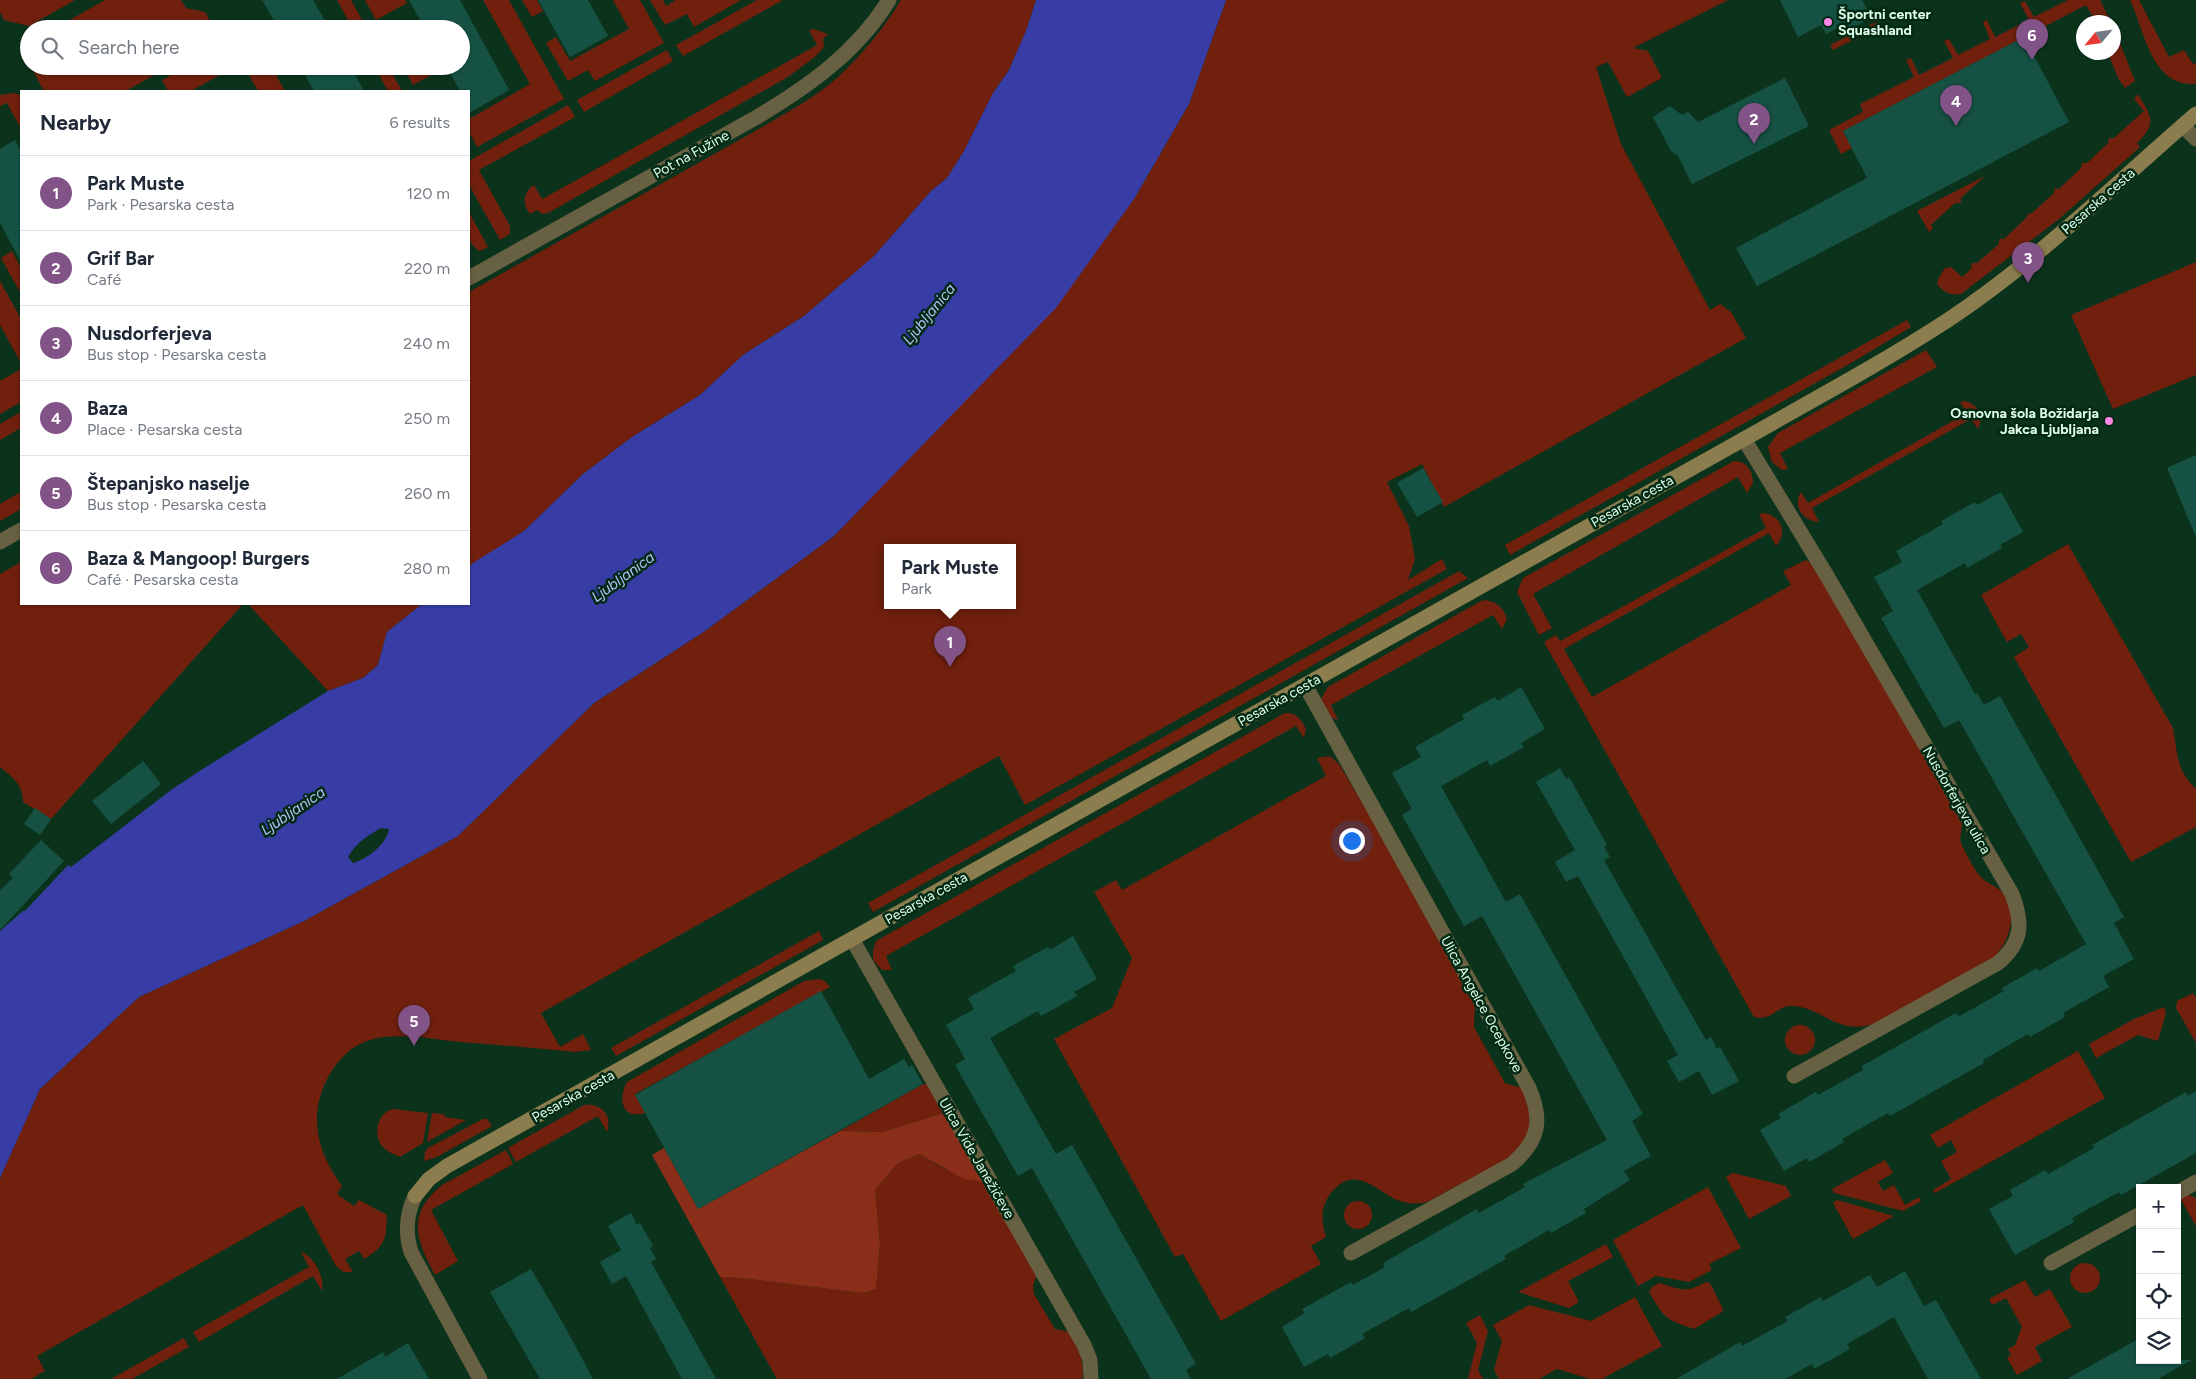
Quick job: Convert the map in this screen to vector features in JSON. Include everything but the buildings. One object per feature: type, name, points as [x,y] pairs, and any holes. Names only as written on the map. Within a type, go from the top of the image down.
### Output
[{"type":"street","name":"Pot na Fužine","points":[[470,277],[758,117],[799,91],[836,62],[858,40],[889,0]]},
{"type":"street","name":"Pesarska cesta","points":[[480,1379],[426,1284],[408,1241],[407,1218],[415,1196],[429,1179],[447,1166],[1848,380],[1948,319],[2072,225],[2196,114]]},
{"type":"street","points":[[2182,126],[2196,139]]},
{"type":"street","name":"Nusdorferjeva ulica","points":[[1744,439],[1827,576],[2007,885],[2019,916],[2019,931],[2015,944],[1998,963],[1794,1076]]},
{"type":"street","points":[[0,542],[20,531]]},
{"type":"street","name":"Ulica Angelce Ocepkove","points":[[1305,685],[1529,1088],[1537,1115],[1535,1133],[1531,1143],[1512,1164],[1351,1253]]},
{"type":"street","name":"Ulica Vide Janežičeve","points":[[852,939],[1084,1345],[1090,1360],[1091,1379]]},
{"type":"street","points":[[2181,1190],[2196,1182]]},
{"type":"street","points":[[2051,1263],[2136,1216]]},
{"type":"shaded area","points":[[0,0],[75,0],[40,20],[20,20],[20,24],[4,20],[0,12]]},
{"type":"shaded area","points":[[105,0],[181,0],[186,8],[205,12],[210,20],[70,20]]},
{"type":"shaded area","points":[[337,0],[351,0],[362,20],[348,20]]},
{"type":"shaded area","points":[[365,0],[405,0],[407,3],[376,20]]},
{"type":"shaded area","points":[[483,0],[509,0],[564,99],[477,147],[470,136],[470,116],[471,118],[530,84]]},
{"type":"shaded area","points":[[522,0],[537,0],[543,11],[532,17]]},
{"type":"shaded area","points":[[613,0],[640,0],[664,43],[595,81],[588,70],[568,81],[546,43],[556,37],[570,61],[629,29]]},
{"type":"shaded area","points":[[650,0],[663,0],[666,6],[676,0],[741,0],[694,27],[687,14],[665,25]]},
{"type":"shaded area","points":[[757,0],[783,0],[683,56],[676,45]]},
{"type":"shaded area","points":[[901,0],[1036,0],[1026,31],[1009,70],[993,93],[964,151],[947,178],[931,191],[874,256],[804,316],[743,355],[700,395],[632,437],[583,474],[524,531],[470,566],[470,291],[812,97],[830,84],[855,60],[880,31]]},
{"type":"shaded area","points":[[1226,0],[1728,0],[1633,48],[1648,51],[1662,78],[1627,97],[1608,62],[1596,67],[1621,144],[1710,310],[1720,304],[1731,312],[1746,338],[1444,507],[1422,464],[1387,482],[1409,526],[1415,559],[1408,580],[1442,559],[1447,569],[1025,805],[999,756],[541,1013],[560,1047],[583,1034],[591,1050],[575,1052],[401,1036],[377,1038],[359,1045],[344,1055],[328,1078],[321,1094],[317,1119],[320,1142],[324,1154],[342,1186],[337,1194],[354,1206],[359,1200],[387,1215],[385,1236],[377,1250],[364,1259],[359,1251],[345,1259],[353,1272],[344,1272],[336,1266],[303,1205],[37,1356],[45,1371],[31,1379],[0,1379],[0,1178],[40,1089],[139,997],[304,921],[458,836],[594,703],[705,631],[834,536],[1134,199],[1189,104]]},
{"type":"shaded area","points":[[2068,0],[2100,0],[2108,15],[2092,15],[2086,5],[1843,131],[1852,148],[1841,154],[1829,130],[1863,112],[1860,104],[1914,77],[1906,60],[1911,58],[1919,75],[1953,58],[1944,41],[1949,39],[1958,55],[1990,39],[1983,22],[1987,20],[1995,37],[2029,20],[2020,3],[2025,1],[2034,17]]},
{"type":"shaded area","points":[[2130,0],[2139,0],[2169,57],[2184,50],[2193,64],[2196,63],[2196,84],[2181,83],[2159,67],[2152,55]]},
{"type":"shaded area","points":[[1876,22],[1879,27],[1833,50],[1830,45]]},
{"type":"shaded area","points":[[814,29],[828,34],[823,39],[824,47],[816,56],[788,77],[548,213],[542,214],[537,210],[530,214],[527,210],[525,198],[530,188],[534,185],[542,199],[573,182],[817,45],[809,30]]},
{"type":"shaded area","points":[[2121,46],[2135,81],[2125,88],[2119,80],[2111,60],[2121,60]]},
{"type":"shaded area","points":[[667,50],[673,61],[584,112],[577,100]]},
{"type":"shaded area","points":[[35,75],[154,75],[128,90],[43,90]]},
{"type":"shaded area","points":[[171,75],[220,75],[193,90],[167,90],[162,80]]},
{"type":"shaded area","points":[[249,75],[276,75],[284,90],[257,90]]},
{"type":"shaded area","points":[[379,75],[393,75],[401,90],[387,90]]},
{"type":"shaded area","points":[[407,75],[431,75],[413,85]]},
{"type":"shaded area","points":[[15,93],[20,96],[20,127],[7,103],[0,106],[0,95]]},
{"type":"shaded area","points":[[2138,94],[2150,119],[2148,130],[2137,143],[2140,147],[2059,219],[1961,294],[1951,294],[1939,287],[1937,284],[1939,277],[1945,268],[1951,267],[1962,277],[1971,269],[1972,263],[1977,263],[1999,244],[1999,239],[2004,239],[2028,214],[2032,213],[2054,193],[2055,188],[2059,189],[2081,168],[2082,163],[2087,163],[2108,143],[2109,138],[2114,138],[2144,111],[2134,99]]},
{"type":"shaded area","points":[[568,105],[575,117],[479,170],[510,226],[510,234],[500,240],[470,187],[470,160]]},
{"type":"shaded area","points":[[1985,176],[1961,198],[1961,203],[1955,203],[1931,225],[1933,228],[1929,232],[1917,211]]},
{"type":"shaded area","points":[[470,214],[488,247],[480,251],[472,244],[470,239]]},
{"type":"shaded area","points":[[12,251],[20,266],[20,292],[1,258]]},
{"type":"shaded area","points":[[2196,262],[2196,375],[2113,409],[2071,315]]},
{"type":"shaded area","points":[[0,281],[20,317],[20,361],[0,325]]},
{"type":"shaded area","points":[[1907,320],[1911,327],[1851,363],[1510,555],[1505,545]]},
{"type":"shaded area","points":[[1926,350],[1937,367],[1780,453],[1788,469],[1782,470],[1772,462],[1768,447],[1778,433]]},
{"type":"shaded area","points":[[20,370],[20,403],[0,414],[0,381]]},
{"type":"shaded area","points":[[1965,401],[1974,405],[1979,412],[1980,424],[1978,429],[1971,419],[1812,508],[1819,522],[1808,519],[1801,512],[1798,502],[1801,492],[1808,503],[1967,413],[1960,402]]},
{"type":"shaded area","points":[[20,413],[20,429],[0,440],[0,424]]},
{"type":"shaded area","points":[[1734,461],[1739,461],[1746,465],[1752,474],[1753,483],[1747,493],[1738,477],[1533,594],[1552,628],[1539,635],[1517,592],[1523,578]]},
{"type":"shaded area","points":[[20,493],[20,510],[0,521],[0,504]]},
{"type":"shaded area","points":[[1764,513],[1775,517],[1781,525],[1782,535],[1776,546],[1769,533],[1564,649],[1592,697],[1791,585],[1783,571],[1806,560],[1817,567],[1962,824],[1960,841],[1974,868],[1980,877],[2002,892],[2007,900],[2011,917],[2008,935],[2004,944],[1993,958],[1877,1023],[1863,1026],[1840,1024],[1802,1007],[1790,1006],[1770,1016],[1754,1017],[1544,642],[1556,635],[1560,641],[1766,528],[1759,514]]},
{"type":"shaded area","points":[[2068,544],[2173,728],[2181,768],[2189,782],[2196,789],[2196,827],[2131,862],[2014,657],[2029,647],[2021,634],[2007,642],[1981,595]]},
{"type":"shaded area","points":[[20,563],[20,605],[242,605],[51,819],[23,802],[19,786],[0,767],[0,574]]},
{"type":"shaded area","points":[[1459,571],[1468,578],[873,912],[868,903]]},
{"type":"shaded area","points":[[1486,600],[1497,604],[1504,611],[1507,619],[1502,629],[1493,615],[1331,705],[1338,720],[1331,718],[1321,699],[1328,687],[1481,601]]},
{"type":"shaded area","points":[[249,605],[421,605],[387,632],[378,665],[363,678],[328,691]]},
{"type":"shaded area","points":[[1285,713],[1296,715],[1300,720],[1306,729],[1304,738],[1296,726],[886,956],[892,970],[882,970],[873,960],[876,941]]},
{"type":"shaded area","points":[[1330,756],[1339,764],[1370,816],[1475,1004],[1474,1027],[1505,1083],[1522,1088],[1531,1115],[1528,1136],[1511,1157],[1427,1202],[1415,1204],[1403,1202],[1359,1180],[1350,1180],[1341,1184],[1327,1198],[1323,1209],[1322,1220],[1326,1237],[1311,1246],[1321,1264],[1221,1321],[1183,1254],[1175,1257],[1054,1039],[1112,1008],[1132,958],[1094,892],[1116,880],[1122,890],[1326,776],[1317,758]]},
{"type":"shaded area","points":[[819,931],[823,940],[616,1056],[611,1048]]},
{"type":"shaded area","points":[[820,979],[825,981],[830,987],[635,1094],[645,1113],[637,1114],[626,1110],[622,1101],[627,1082],[804,981]]},
{"type":"shaded area","points":[[2193,993],[2196,998],[2196,1043],[2176,1008],[2177,1001]]},
{"type":"shaded area","points":[[2164,1007],[2166,1013],[2158,1041],[2138,1035],[2096,1058],[2089,1044],[2134,1019]]},
{"type":"shaded area","points":[[1800,1025],[1810,1030],[1815,1040],[1810,1050],[1800,1055],[1790,1050],[1785,1040],[1790,1030]]},
{"type":"shaded area","points":[[2078,1051],[2105,1098],[1935,1193],[1933,1190],[1951,1179],[1941,1161],[1957,1152],[1951,1140],[1938,1148],[1930,1135]]},
{"type":"shaded area","points":[[923,1084],[931,1084],[946,1112],[883,1132],[840,1131]]},
{"type":"shaded area","points":[[584,1105],[595,1106],[604,1111],[608,1120],[607,1132],[598,1116],[516,1162],[508,1148]]},
{"type":"shaded area","points":[[393,1109],[428,1113],[423,1143],[400,1157],[382,1146],[377,1130],[383,1115]]},
{"type":"shaded area","points":[[946,1112],[985,1182],[964,1179],[919,1154],[898,1163],[875,1190],[880,1244],[876,1289],[863,1293],[720,1277],[652,1155],[664,1148],[698,1209],[840,1131],[883,1132]]},
{"type":"shaded area","points":[[432,1113],[444,1114],[445,1117],[466,1120],[427,1142]]},
{"type":"shaded area","points":[[483,1119],[487,1119],[492,1126],[437,1157],[424,1161],[425,1152],[428,1148]]},
{"type":"shaded area","points":[[506,1150],[513,1164],[431,1210],[458,1261],[435,1275],[419,1239],[419,1217],[423,1206],[442,1185]]},
{"type":"shaded area","points":[[919,1154],[943,1168],[985,1182],[1037,1274],[1033,1286],[1034,1294],[1055,1329],[1069,1332],[1075,1343],[1082,1360],[1082,1379],[777,1379],[720,1277],[863,1293],[876,1289],[880,1244],[875,1190],[898,1163]]},
{"type":"shaded area","points":[[1885,1160],[1893,1173],[1878,1182],[1883,1191],[1894,1185],[1905,1205],[1919,1197],[1921,1201],[1903,1211],[1834,1193],[1832,1189]]},
{"type":"shaded area","points":[[1733,1173],[1786,1186],[1791,1196],[1749,1219],[1726,1177]]},
{"type":"shaded area","points":[[1708,1187],[1741,1248],[1709,1264],[1712,1270],[1689,1282],[1656,1276],[1638,1286],[1613,1240]]},
{"type":"shaded area","points":[[2189,1195],[2196,1198],[2196,1226],[2181,1200],[2181,1198]]},
{"type":"shaded area","points":[[1837,1200],[1894,1216],[1853,1239],[1833,1203]]},
{"type":"shaded area","points":[[1358,1201],[1368,1205],[1372,1215],[1368,1225],[1358,1229],[1348,1225],[1344,1215],[1348,1205]]},
{"type":"shaded area","points":[[1606,1244],[1613,1257],[1568,1281],[1579,1302],[1569,1308],[1518,1292]]},
{"type":"shaded area","points":[[301,1252],[306,1254],[318,1268],[322,1280],[322,1291],[313,1276],[199,1342],[193,1332],[309,1267]]},
{"type":"shaded area","points":[[2085,1263],[2091,1264],[2099,1272],[2099,1284],[2091,1292],[2085,1293],[2079,1292],[2071,1284],[2070,1278],[2071,1272],[2079,1264]]},
{"type":"shaded area","points":[[2025,1280],[2035,1297],[2050,1289],[2072,1327],[2035,1347],[2042,1361],[2017,1375],[2007,1358],[2011,1355],[2008,1349],[2015,1345],[2022,1327],[2006,1298],[1992,1305],[1989,1299]]},
{"type":"shaded area","points":[[1706,1282],[1710,1283],[1723,1309],[1722,1312],[1694,1329],[1667,1317],[1649,1292],[1652,1287],[1659,1283],[1688,1289]]},
{"type":"shaded area","points":[[1635,1297],[1662,1346],[1602,1379],[1590,1379],[1557,1369],[1539,1379],[1499,1379],[1494,1370],[1502,1341],[1493,1325],[1529,1305],[1591,1321]]},
{"type":"shaded area","points":[[1480,1315],[1488,1331],[1478,1370],[1483,1379],[1468,1379],[1477,1343],[1466,1323]]},
{"type":"shaded area","points":[[184,1338],[189,1347],[132,1379],[111,1379]]},
{"type":"water","name":"Ljubljanica","points":[[1036,0],[1226,0],[1189,104],[1134,199],[1056,308],[834,536],[705,631],[594,703],[458,836],[304,921],[139,997],[40,1089],[0,1178],[0,931],[25,911],[68,865],[71,867],[171,790],[328,691],[363,678],[378,665],[387,632],[421,605],[470,605],[470,566],[473,563],[524,531],[583,474],[632,437],[700,395],[743,355],[804,316],[874,256],[931,191],[947,178],[964,151],[993,93],[1009,70],[1026,31]],"holes":[[[381,828],[389,829],[380,846],[370,855],[353,863],[348,857],[358,844]]]},
{"type":"place","name":"Športni center Squashland","points":[[1828,22]]},
{"type":"place","name":"Baza & Mangoop! Burgers","points":[[2032,60]]},
{"type":"place","name":"Baza","points":[[1956,126]]},
{"type":"place","name":"Grif Bar","points":[[1754,144]]},
{"type":"place","name":"Nusdorferjeva","points":[[2028,283]]},
{"type":"place","name":"Osnovna šola Božidarja Jakca Ljubljana","points":[[2109,421]]},
{"type":"place","name":"Park Muste","points":[[950,667]]},
{"type":"place","name":"Štepanjsko naselje","points":[[414,1046]]}]
